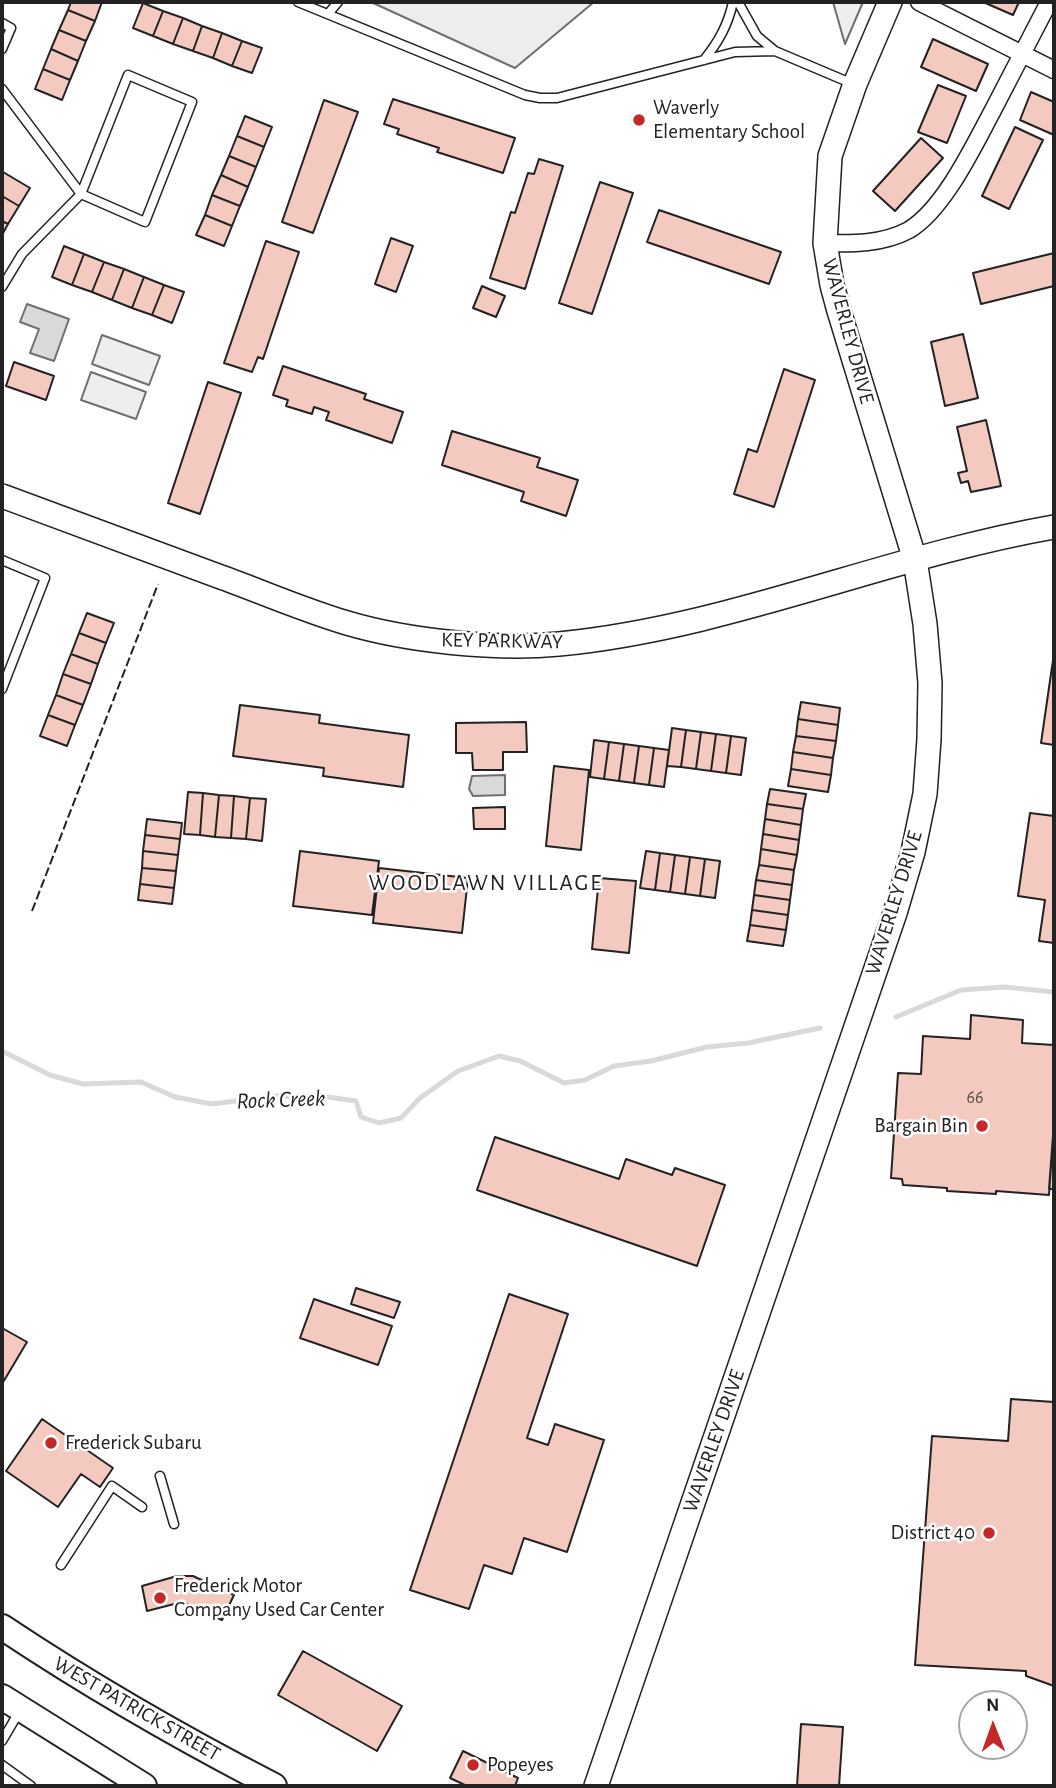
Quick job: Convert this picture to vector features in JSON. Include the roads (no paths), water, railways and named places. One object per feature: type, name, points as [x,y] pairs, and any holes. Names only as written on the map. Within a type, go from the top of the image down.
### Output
[{"type":"main road","name":"WEST PATRICK STREET","points":[[2,1627],[50,1659],[227,1762],[274,1786]]},
{"type":"main road","points":[[11,1703],[144,1786]]},
{"type":"street","name":"WAVERLEY DRIVE","points":[[596,1786],[895,913],[913,852],[925,794],[930,683],[915,560],[835,298],[825,243],[830,156],[855,84],[891,2]]},
{"type":"street","points":[[919,2],[1054,70]]},
{"type":"street","points":[[825,243],[858,244],[886,238],[908,230],[929,214],[963,165],[1049,2]]},
{"type":"street","name":"KEY PARKWAY","points":[[2,496],[347,623],[423,638],[500,645],[556,645],[621,637],[982,542],[1054,527]]},
{"type":"lane","points":[[298,2],[524,95],[540,99],[557,98],[735,52],[775,51]]},
{"type":"lane","points":[[328,14],[338,2]]},
{"type":"lane","points":[[704,60],[723,35],[736,2]]},
{"type":"lane","points":[[736,2],[757,36],[775,51],[855,84]]},
{"type":"lane","points":[[2,23],[11,28],[2,49]]},
{"type":"lane","points":[[2,89],[81,194],[145,222],[192,102],[128,75],[81,194],[22,254],[2,286]]},
{"type":"lane","points":[[2,560],[45,578],[2,689]]},
{"type":"lane","points":[[160,1476],[174,1524]]},
{"type":"lane","points":[[61,1565],[112,1486],[142,1507]]},
{"type":"lane","points":[[2,1741],[11,1703]]},
{"type":"lane","points":[[2,1765],[31,1786]]},
{"type":"waterway","name":"Rock Creek","points":[[896,1017],[961,990],[1004,987],[1054,992]]},
{"type":"waterway","name":"Rock Creek","points":[[2,1051],[50,1075],[83,1084],[141,1082],[175,1097],[212,1104],[276,1096],[328,1097],[356,1101],[361,1117],[379,1123],[401,1118],[420,1098],[458,1071],[499,1056],[520,1061],[564,1083],[585,1080],[614,1066],[820,1028]]},
{"type":"place","name":"Waverly Elementary School","points":[[639,120]]},
{"type":"place","name":"Bargain Bin","points":[[982,1126]]},
{"type":"place","name":"Frederick Subaru","points":[[51,1443]]},
{"type":"place","name":"District 40","points":[[989,1533]]},
{"type":"place","name":"Frederick Motor Company Used Car Center","points":[[160,1598]]},
{"type":"place","name":"Popeyes","points":[[473,1765]]},
{"type":"district","name":"WOODLAWN VILLAGE","points":[[486,883]]}]
